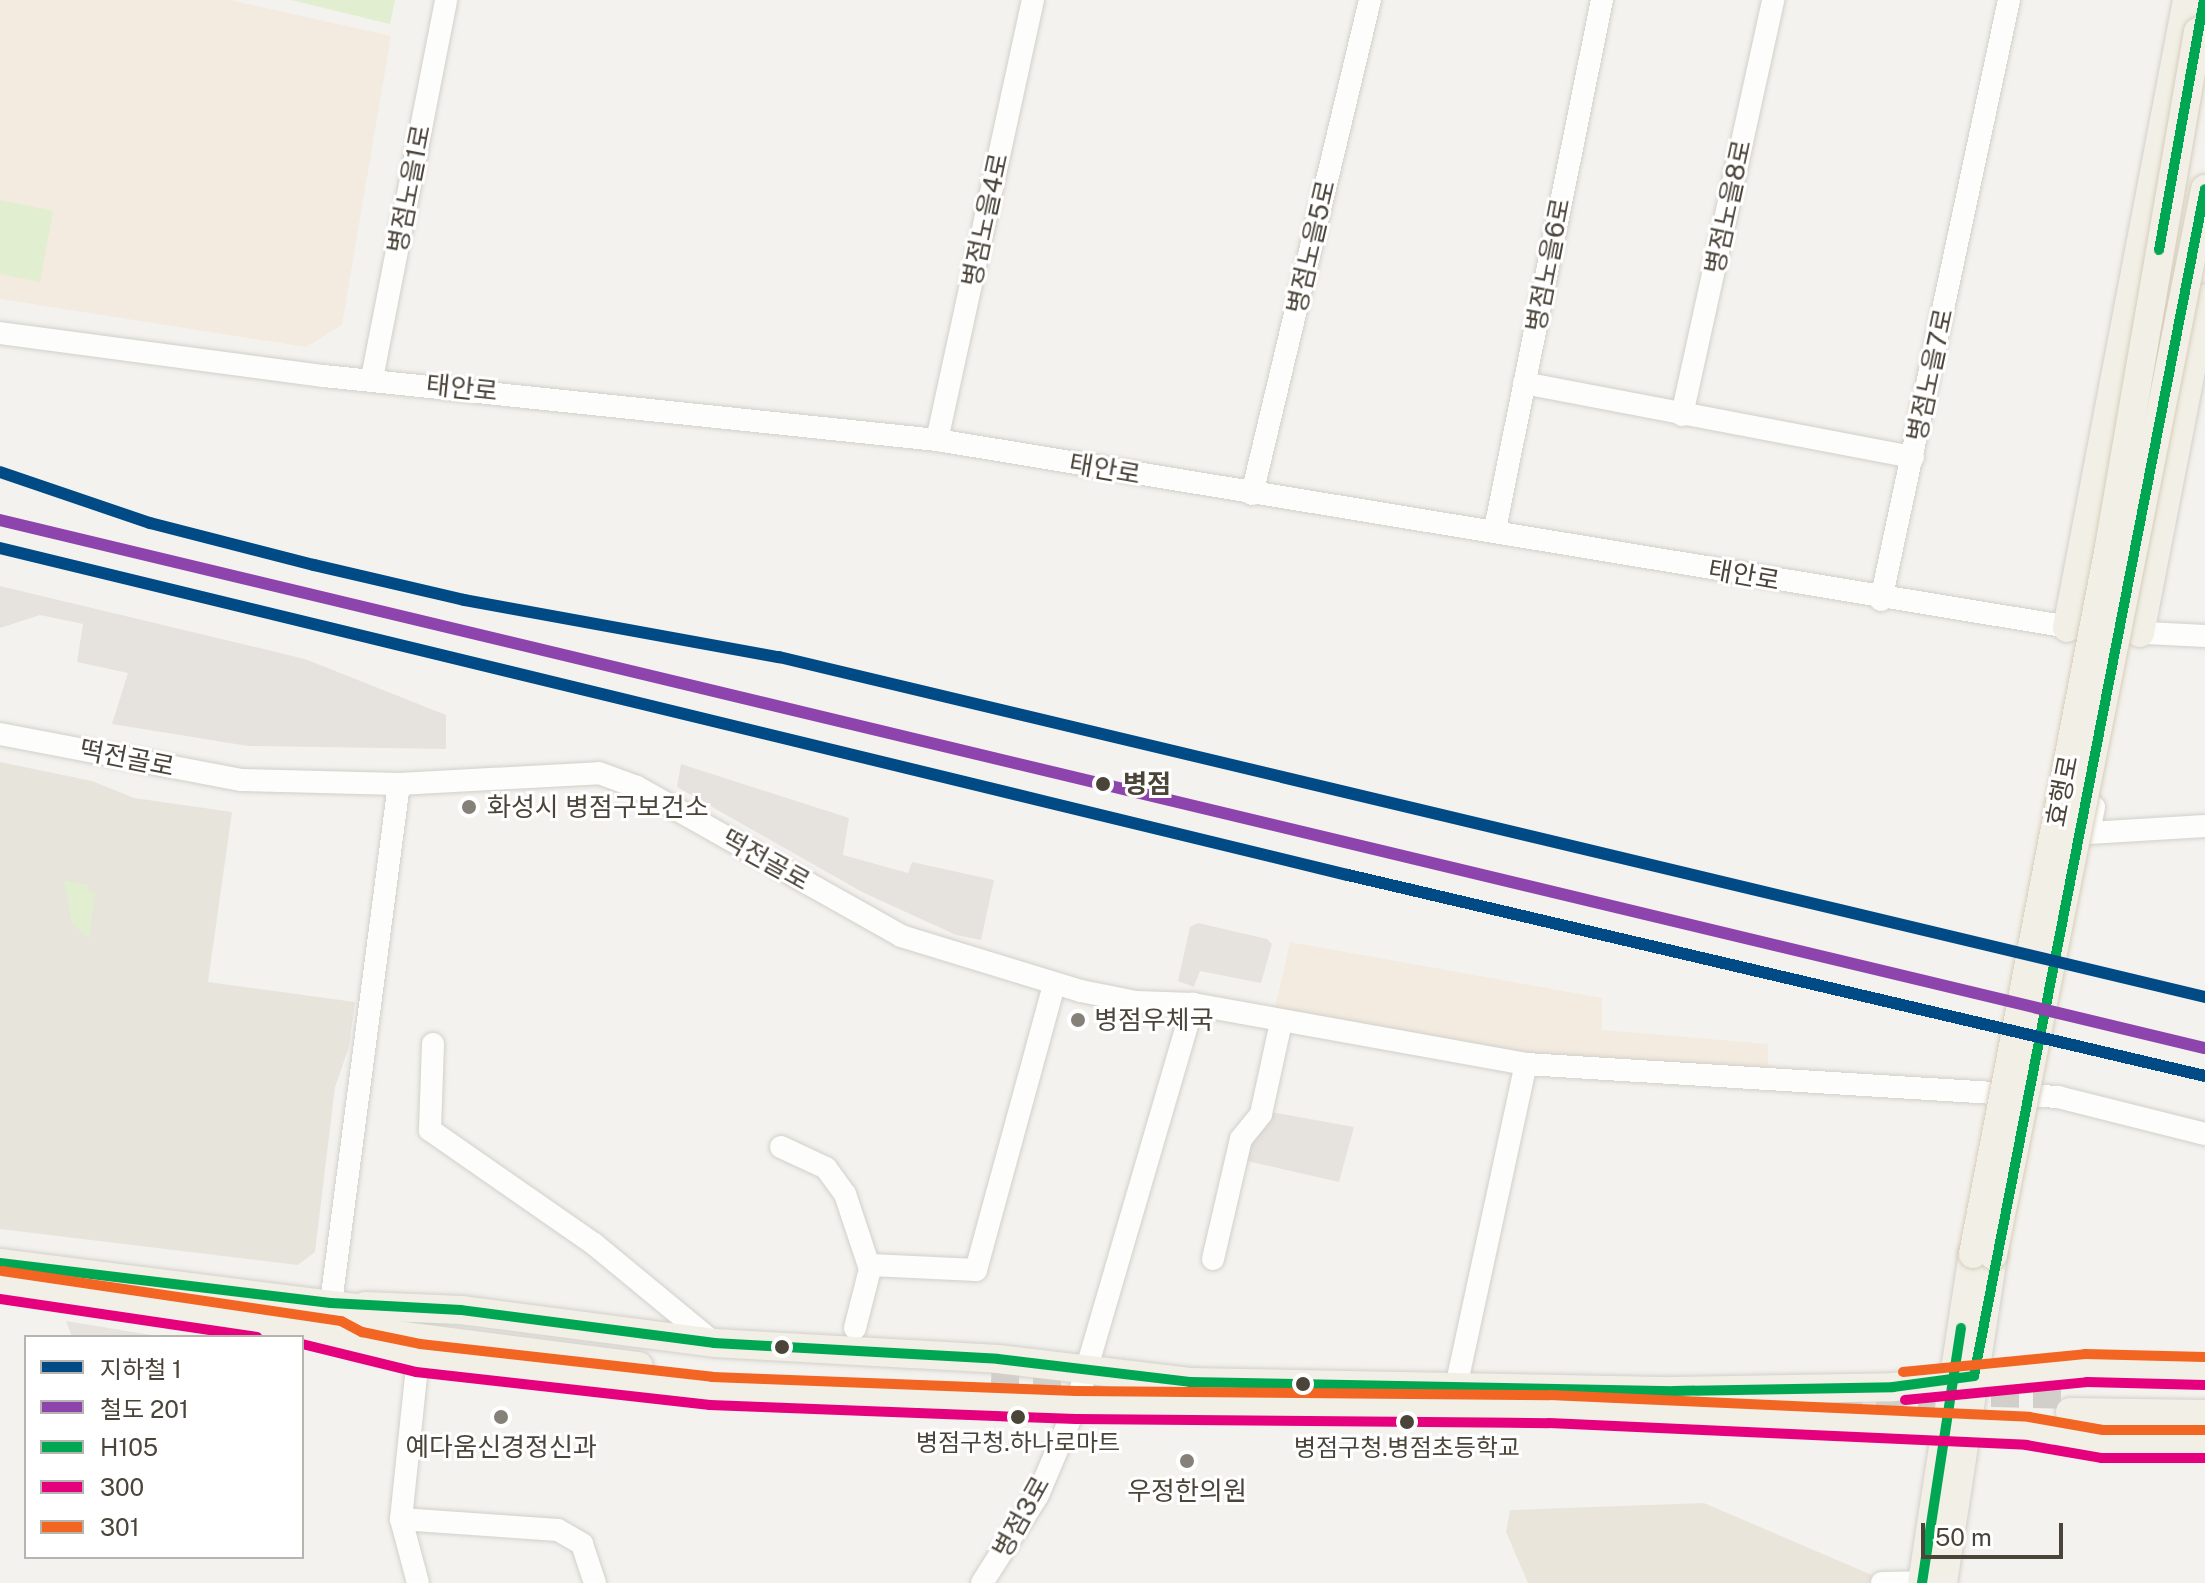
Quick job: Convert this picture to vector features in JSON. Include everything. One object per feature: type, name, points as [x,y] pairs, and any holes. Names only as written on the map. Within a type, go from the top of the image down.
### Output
[{"type":"main road","points":[[2067,628],[2187,0]]},
{"type":"main road","name":"효행로","points":[[1933,1582],[1954,1428],[1983,1255],[2204,0]]},
{"type":"main road","points":[[1983,1255],[2205,189]]},
{"type":"main road","points":[[2134,633],[2205,298]]},
{"type":"main road","points":[[1,1279],[365,1306],[461,1310],[997,1378],[1076,1405],[1549,1409],[2028,1431],[2102,1444],[2205,1444]]},
{"type":"main road","points":[[1,1279],[339,1335],[357,1345],[418,1358],[711,1391],[1086,1372],[1190,1382],[1690,1391],[1893,1387],[1963,1377],[2086,1368],[2205,1371]]},
{"type":"main road","points":[[365,1306],[391,1314],[677,1348],[997,1378]]},
{"type":"main road","points":[[339,1335],[357,1330],[674,1371],[997,1378]]},
{"type":"main road","points":[[2205,1396],[2071,1403],[2205,1414]]},
{"type":"street","name":"병점노을1로","points":[[372,378],[446,0]]},
{"type":"street","name":"병점노을4로","points":[[937,440],[1033,0]]},
{"type":"street","name":"병점노을5로","points":[[1252,494],[1370,0]]},
{"type":"street","name":"병점노을6로","points":[[1495,529],[1602,0]]},
{"type":"street","name":"병점노을8로","points":[[1682,415],[1773,0]]},
{"type":"street","name":"병점노을7로","points":[[1524,383],[1913,457],[2009,0]]},
{"type":"street","name":"태안로","points":[[0,333],[372,378],[937,440],[1252,494],[1495,529],[1881,600],[2067,628],[2205,636]]},
{"type":"street","points":[[1881,600],[1913,457]]},
{"type":"street","points":[[2134,633],[2089,833],[2205,826]]},
{"type":"street","name":"떡전골로","points":[[0,734],[242,780],[399,784],[599,773],[637,787],[901,936],[1054,985],[1126,1000],[1193,1004],[1526,1064],[1788,1084],[2018,1093],[2083,1102],[2205,1134]]},
{"type":"street","points":[[331,1303],[399,784]]},
{"type":"street","points":[[869,1266],[976,1270],[1054,985]]},
{"type":"street","name":"병점3로","points":[[982,1583],[1038,1495],[1076,1405],[1193,1004]]},
{"type":"street","points":[[1213,1259],[1241,1139],[1261,1114],[1281,1022]]},
{"type":"street","points":[[433,1044],[430,1130],[594,1244],[714,1343]]},
{"type":"street","points":[[1456,1387],[1526,1064]]},
{"type":"street","points":[[781,1147],[826,1168],[845,1194],[869,1266],[855,1328]]},
{"type":"street","points":[[418,1358],[401,1519],[418,1583]]},
{"type":"street","points":[[401,1519],[558,1530],[582,1544],[595,1583]]},
{"type":"street","points":[[1882,1583],[1933,1582]]},
{"type":"shaded area","points":[[0,0],[230,0],[391,36],[342,325],[306,347],[0,299]]},
{"type":"shaded area","points":[[0,586],[305,659],[446,715],[446,749],[248,746],[112,724],[128,673],[77,662],[83,624],[40,615],[0,628]]},
{"type":"shaded area","points":[[0,762],[92,781],[134,798],[232,812],[208,982],[355,1002],[349,1047],[335,1087],[315,1252],[298,1265],[0,1229]]},
{"type":"shaded area","points":[[681,764],[849,818],[843,855],[908,873],[912,862],[994,880],[981,940],[956,935],[862,892],[677,787]]},
{"type":"shaded area","points":[[1198,923],[1267,939],[1272,944],[1261,983],[1200,971],[1194,987],[1178,981],[1190,927]]},
{"type":"shaded area","points":[[1290,942],[1602,998],[1602,1030],[1768,1044],[1768,1071],[1520,1053],[1274,1012]]},
{"type":"shaded area","points":[[1266,1111],[1354,1127],[1339,1182],[1243,1160]]},
{"type":"shaded area","points":[[66,1321],[151,1335],[71,1335]]},
{"type":"shaded area","points":[[1704,1503],[1872,1575],[1869,1583],[1528,1583],[1506,1532],[1510,1510]]},
{"type":"green space","points":[[291,0],[395,0],[390,24]]},
{"type":"green space","points":[[0,200],[53,211],[40,282],[0,274]]},
{"type":"green space","points":[[64,881],[88,885],[88,892],[95,893],[89,938],[72,923]]},
{"type":"tunnel","points":[[991,1383],[1163,1390]]},
{"type":"tunnel","points":[[1949,1392],[2072,1395]]},
{"type":"tunnel","points":[[1708,1403],[1970,1409]]},
{"type":"metro line","name":"1","points":[[0,472],[150,523],[314,565],[464,600],[779,657],[2205,997]]},
{"type":"metro line","name":"1","points":[[0,548],[1348,875],[2205,1076]]},
{"type":"rail line","name":"201","points":[[0,520],[2205,1048]]},
{"type":"transit line","name":"H105","points":[[2159,250],[2204,0]]},
{"type":"transit line","name":"H105","points":[[0,1263],[331,1303],[461,1310],[714,1343],[998,1359],[1190,1382],[1674,1391],[1893,1387],[1974,1376],[2205,189]]},
{"type":"transit line","name":"301","points":[[2,1271],[341,1321],[362,1332],[420,1344],[712,1377],[1076,1391],[1550,1395],[2029,1417],[2103,1430],[2205,1430]]},
{"type":"transit line","name":"300","points":[[0,1299],[243,1335]]},
{"type":"transit line","name":"H105","points":[[1922,1583],[1961,1328]]},
{"type":"transit line","name":"300","points":[[304,1344],[416,1372],[710,1405],[1076,1419],[1549,1423],[2026,1445],[2101,1458],[2205,1458]]},
{"type":"transit line","name":"301","points":[[1903,1372],[2085,1354],[2205,1357]]},
{"type":"transit line","name":"300","points":[[1905,1400],[2087,1382],[2205,1385]]},
{"type":"place","name":"병점","points":[[1103,784]]},
{"type":"place","name":"화성시 병점구보건소","points":[[469,807]]},
{"type":"place","name":"병점우체국","points":[[1078,1020]]},
{"type":"place","name":"예다움신경정신과","points":[[501,1417]]},
{"type":"place","name":"병점구청.하나로마트","points":[[1018,1417]]},
{"type":"place","name":"병점구청.병점초등학교","points":[[1407,1422]]},
{"type":"place","name":"우정한의원","points":[[1187,1461]]}]
